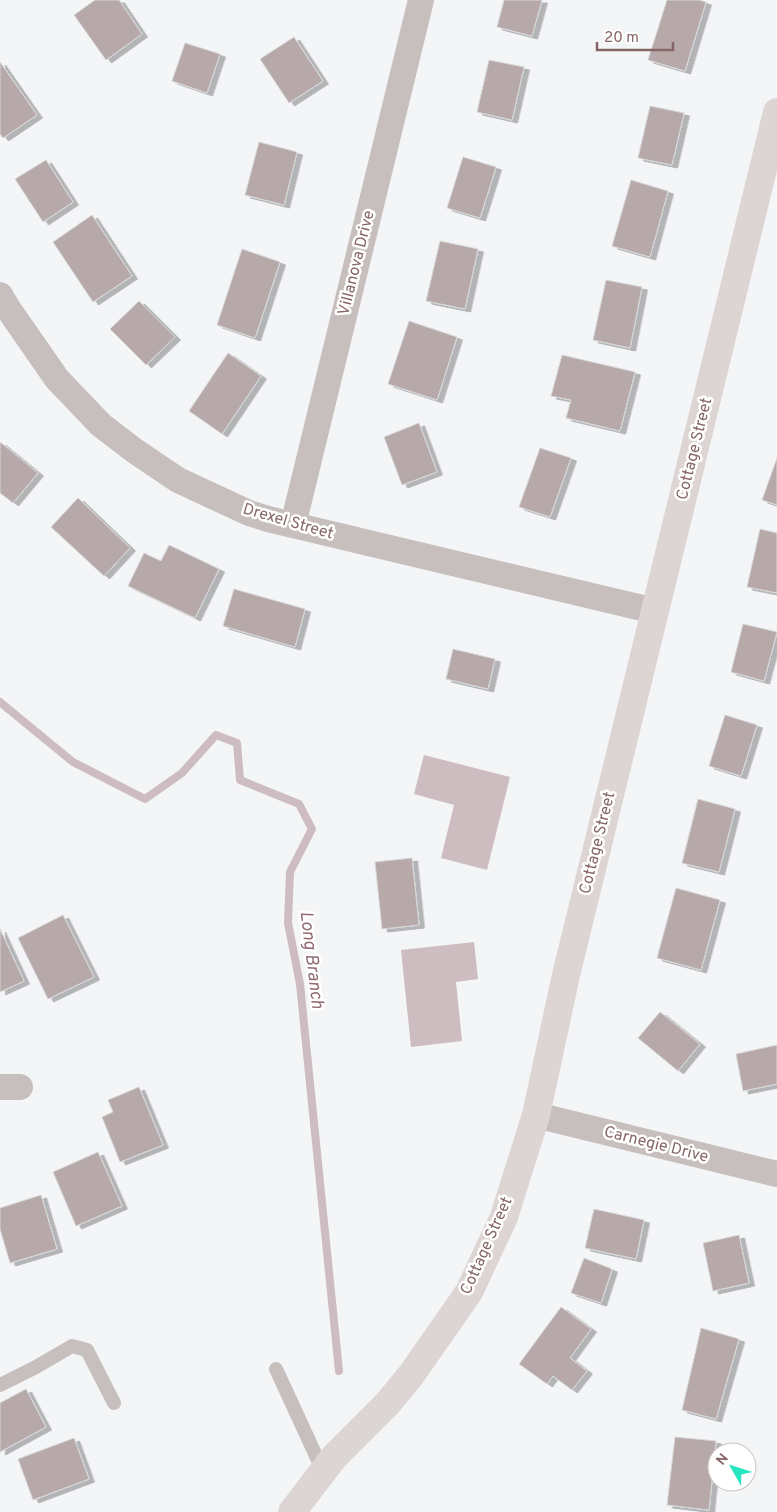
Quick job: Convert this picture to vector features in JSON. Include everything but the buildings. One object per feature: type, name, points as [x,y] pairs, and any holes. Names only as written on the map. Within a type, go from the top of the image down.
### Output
[{"type":"street","name":"Villanova Drive","points":[[293,525],[421,0]]},
{"type":"street","name":"Cottage Street","points":[[292,1512],[334,1457],[388,1403],[411,1375],[469,1292],[504,1217],[536,1115],[566,975],[777,112]]},
{"type":"street","name":"Drexel Street","points":[[0,295],[57,379],[101,426],[135,452],[178,480],[249,513],[655,611]]},
{"type":"street","name":"Carnegie Drive","points":[[536,1115],[777,1174]]},
{"type":"lane","points":[[0,1385],[72,1346],[87,1350],[114,1403]]},
{"type":"lane","points":[[276,1368],[323,1471]]},
{"type":"shaded area","points":[[424,755],[510,777],[487,870],[441,858],[454,805],[414,794]]},
{"type":"shaded area","points":[[474,942],[478,979],[456,982],[462,1041],[411,1047],[401,950]]},
{"type":"waterway","name":"Long Branch","points":[[0,702],[73,762],[145,799],[182,773],[216,735],[237,743],[240,780],[299,804],[312,829],[290,872],[288,923],[300,984],[339,1371]]}]
